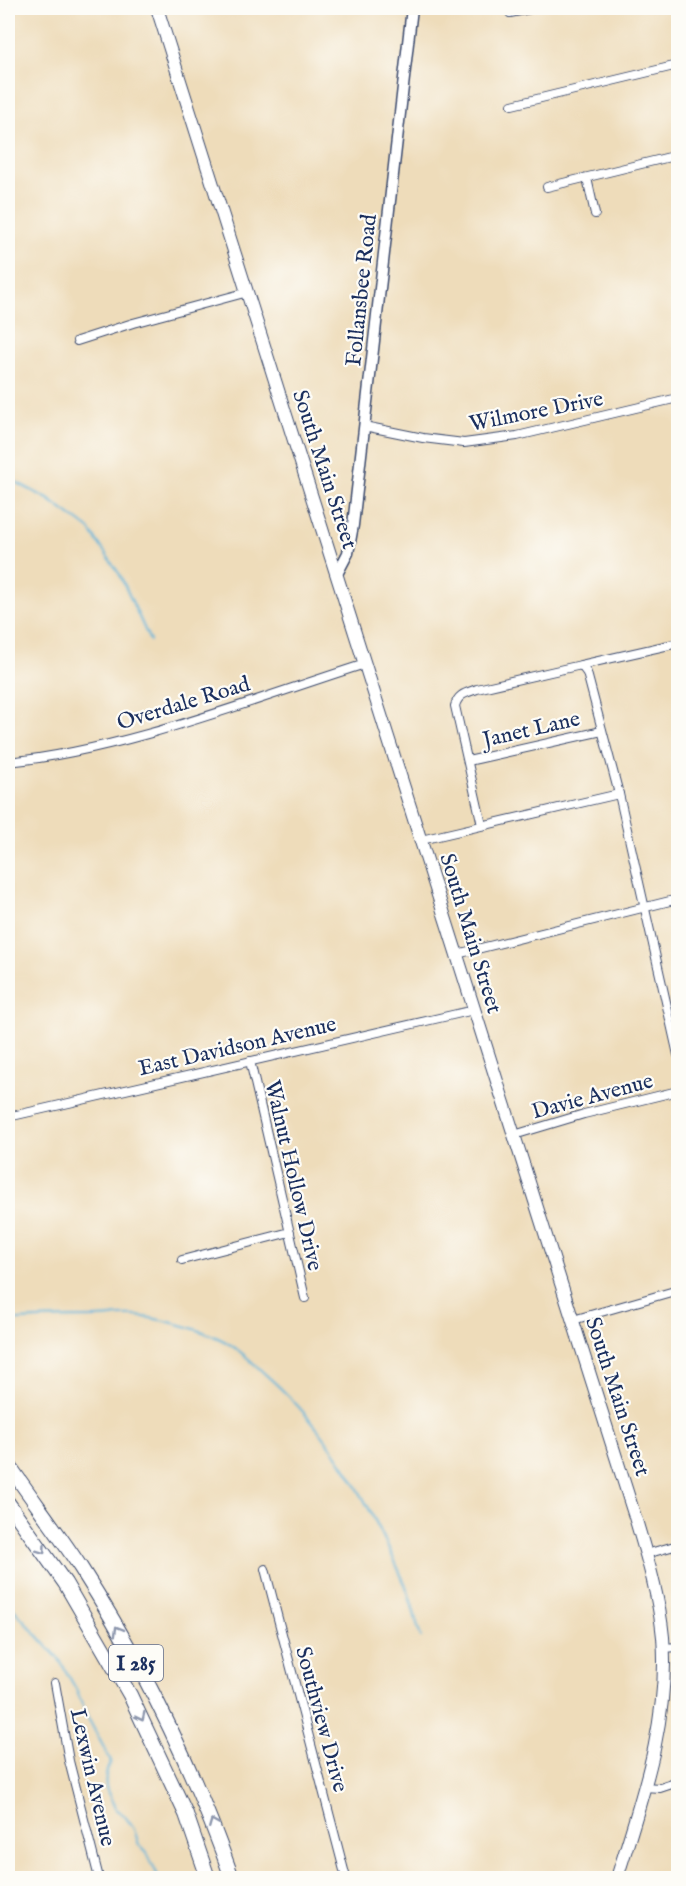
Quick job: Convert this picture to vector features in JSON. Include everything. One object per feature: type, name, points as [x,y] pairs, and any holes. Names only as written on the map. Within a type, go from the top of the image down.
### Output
[{"type":"highway","name":"I 285","points":[[8,1464],[80,1567],[119,1630],[188,1763],[232,1878]]},
{"type":"highway","name":"I 285","points":[[8,1503],[65,1583],[130,1695],[186,1814],[208,1878]]},
{"type":"main road","name":"South Main Street","points":[[157,8],[458,954],[646,1554],[657,1596],[663,1648],[662,1703],[657,1738],[617,1878]]},
{"type":"street","name":"Follansbee Road","points":[[337,574],[345,561],[350,543],[411,8]]},
{"type":"street","points":[[510,13],[535,8]]},
{"type":"street","points":[[512,105],[678,65]]},
{"type":"street","points":[[547,187],[678,156]]},
{"type":"street","points":[[587,178],[595,214]]},
{"type":"street","points":[[77,341],[133,323],[248,292]]},
{"type":"street","name":"Wilmore Drive","points":[[364,426],[423,438],[464,443],[518,436],[678,398]]},
{"type":"street","points":[[483,825],[455,706],[462,694],[678,643]]},
{"type":"street","name":"Overdale Road","points":[[8,762],[37,759],[121,740],[365,664]]},
{"type":"street","points":[[581,665],[587,673],[619,794],[678,1055]]},
{"type":"street","name":"Janet Lane","points":[[468,761],[602,730]]},
{"type":"street","points":[[421,840],[619,794]]},
{"type":"street","points":[[458,954],[678,899]]},
{"type":"street","name":"East Davidson Avenue","points":[[8,1117],[474,1010]]},
{"type":"street","name":"Walnut Hollow Drive","points":[[250,1061],[304,1298]]},
{"type":"street","name":"Davie Avenue","points":[[514,1135],[584,1114],[678,1091]]},
{"type":"street","points":[[183,1260],[290,1232]]},
{"type":"street","points":[[573,1320],[678,1290]]},
{"type":"street","points":[[646,1554],[678,1545]]},
{"type":"street","name":"Southview Drive","points":[[265,1569],[346,1878]]},
{"type":"street","points":[[663,1648],[678,1647]]},
{"type":"street","name":"Lexwin Avenue","points":[[55,1683],[69,1761],[99,1878]]},
{"type":"street","points":[[644,1787],[660,1788],[678,1782]]},
{"type":"waterway","points":[[8,478],[48,499],[89,529],[120,575],[150,641]]},
{"type":"waterway","points":[[8,1321],[144,1317],[199,1331],[225,1341],[237,1349],[311,1420],[347,1471],[378,1526],[405,1584],[421,1637]]},
{"type":"waterway","points":[[8,1603],[59,1659],[76,1689],[88,1718],[111,1761],[107,1773],[107,1791],[115,1809],[124,1815],[134,1829],[139,1845],[147,1853],[159,1878]]}]
